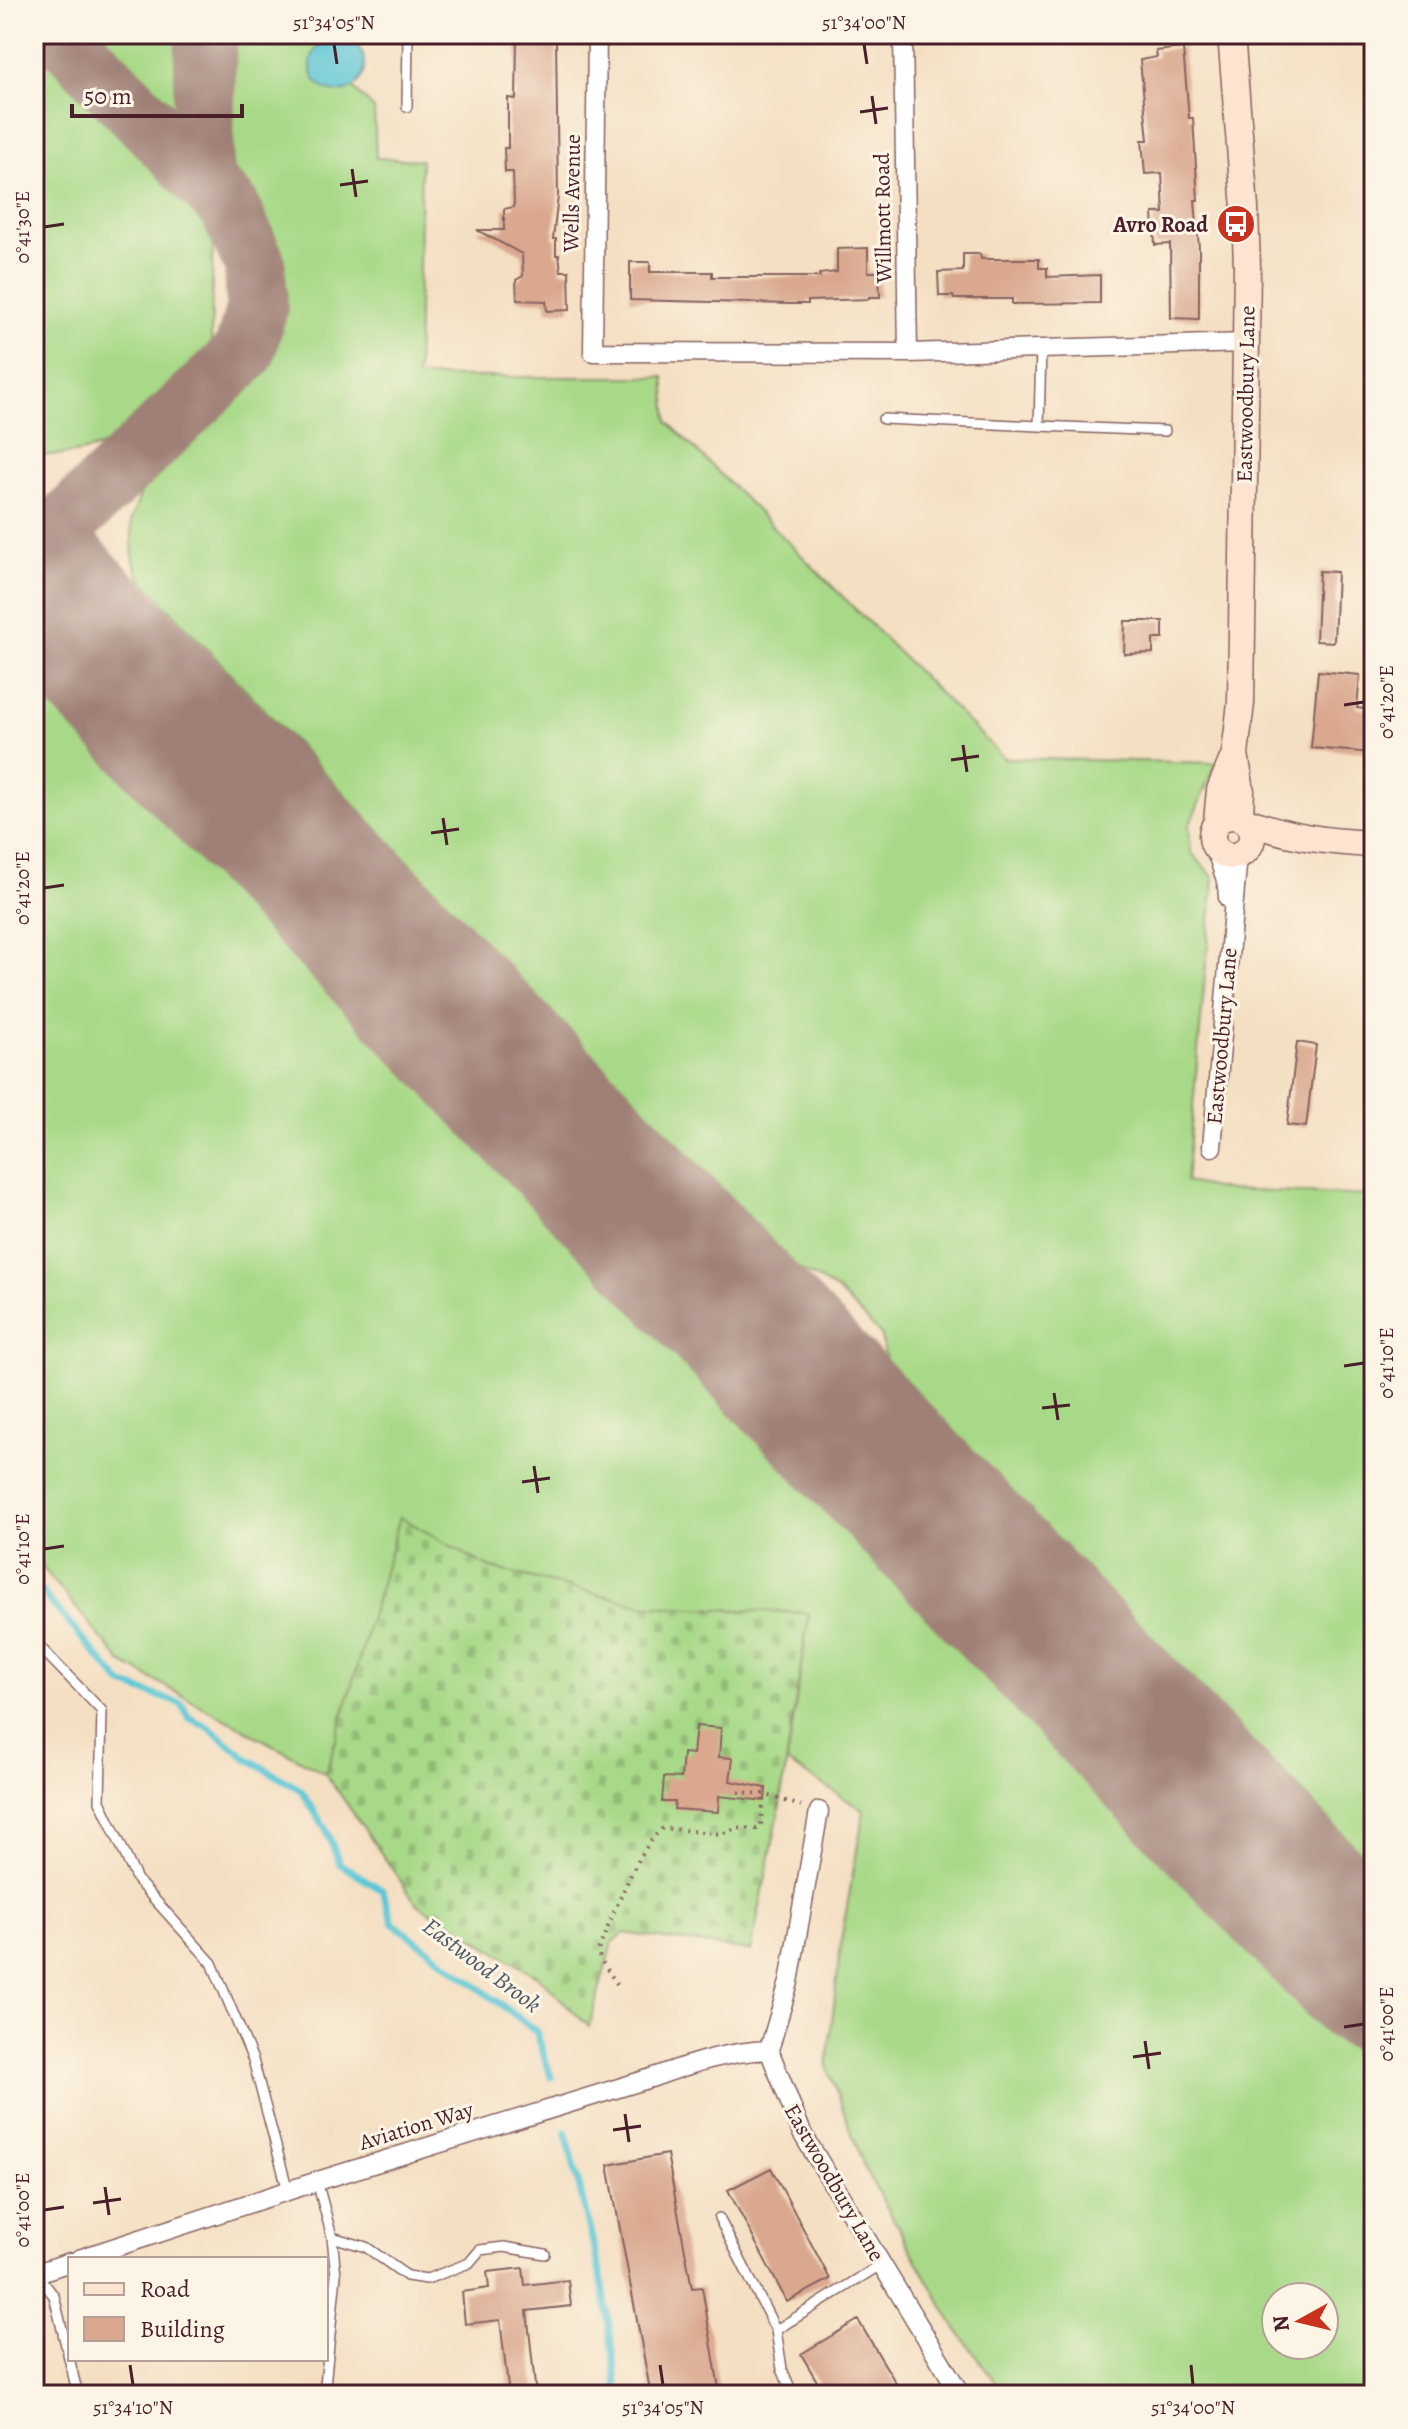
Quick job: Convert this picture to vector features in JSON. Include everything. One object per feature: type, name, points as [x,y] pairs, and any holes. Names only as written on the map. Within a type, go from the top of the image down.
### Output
[{"type":"street","name":"Wells Avenue","points":[[597,34],[593,352],[908,353]]},
{"type":"street","name":"Willmott Road","points":[[903,34],[908,353]]},
{"type":"street","name":"Eastwoodbury Lane","points":[[1231,34],[1245,208],[1241,703],[1235,754],[1220,790],[1235,819]]},
{"type":"street","points":[[908,353],[1246,343]]},
{"type":"street","points":[[1234,850],[1252,838],[1235,819]]},
{"type":"street","points":[[1322,841],[1234,850],[1211,839],[1212,830],[1235,819],[1322,841],[1374,844]]},
{"type":"street","name":"Eastwoodbury Lane","points":[[1212,1147],[1231,925],[1234,850]]},
{"type":"street","points":[[769,2050],[789,1982],[819,1811]]},
{"type":"street","name":"Eastwoodbury Lane","points":[[769,2050],[802,2133],[961,2395]]},
{"type":"street","name":"Aviation Way","points":[[85,2257],[704,2059],[737,2051],[769,2050]]},
{"type":"street","points":[[35,2271],[68,2263]]},
{"type":"lane","points":[[407,107],[408,34]]},
{"type":"lane","points":[[1039,426],[1041,349]]},
{"type":"lane","points":[[883,419],[1165,431]]},
{"type":"lane","points":[[34,1641],[102,1711],[100,1801],[137,1880],[212,1963],[253,2060],[288,2191]]},
{"type":"lane","points":[[317,2181],[332,2237],[336,2275],[328,2355]]},
{"type":"lane","points":[[719,2218],[776,2330],[782,2369],[793,2395]]},
{"type":"lane","points":[[332,2237],[366,2247],[407,2276],[427,2279],[469,2263],[480,2250],[504,2247],[545,2254]]},
{"type":"lane","points":[[776,2330],[882,2264]]},
{"type":"lane","points":[[35,2271],[54,2296],[68,2354]]},
{"type":"lane","points":[[70,2361],[78,2395]]},
{"type":"lane","points":[[324,2395],[327,2361]]},
{"type":"path","points":[[738,1792],[764,1794],[819,1811]]},
{"type":"path","points":[[617,1984],[598,1951],[627,1884],[655,1834],[663,1828],[721,1834],[738,1828],[757,1829],[761,1825],[764,1794]]},
{"type":"green space","points":[[103,34],[198,34],[195,128]]},
{"type":"green space","points":[[219,38],[329,39],[319,45],[345,91],[352,87],[374,109],[376,158],[421,160],[417,377],[664,377],[668,422],[1004,758],[1216,763],[1189,826],[1191,852],[1214,878],[1186,1182],[1225,1190],[1374,1196],[1374,1867],[1277,1765],[1267,1775],[887,1366],[881,1335],[838,1291],[789,1263],[140,578],[133,558],[131,520],[147,477],[259,367],[275,344],[287,294],[283,265],[258,200],[222,155],[215,137]]},
{"type":"green space","points":[[34,39],[213,228],[211,348],[106,445],[62,455],[34,455]]},
{"type":"green space","points":[[34,659],[732,1386],[746,1419],[813,1474],[1083,1747],[1374,2053],[1374,2395],[1004,2395],[953,2324],[865,2169],[827,2066],[842,1935],[864,1811],[787,1762],[809,1614],[645,1606],[488,1567],[401,1518],[326,1774],[121,1662],[34,1557]]},
{"type":"green space","points":[[400,1517],[488,1567],[645,1606],[809,1613],[779,1811],[751,1951],[624,1933],[612,1943],[589,2027],[541,1979],[416,1903],[326,1774]]},
{"type":"water","points":[[338,38],[357,46],[365,65],[357,84],[338,92],[319,84],[311,65],[319,46]]},
{"type":"building","points":[[517,34],[552,34],[556,37],[558,196],[553,239],[556,239],[556,255],[559,255],[561,271],[569,271],[570,310],[547,311],[546,301],[517,300],[516,280],[523,276],[522,254],[477,230],[504,230],[504,209],[514,207],[513,172],[505,172],[504,148],[508,148],[508,98],[516,99]]},
{"type":"building","points":[[1183,48],[1189,118],[1193,118],[1198,200],[1195,200],[1199,319],[1171,318],[1170,244],[1155,245],[1153,213],[1164,213],[1162,173],[1145,174],[1142,140],[1148,140],[1140,60],[1157,57],[1156,51]]},
{"type":"building","points":[[868,248],[868,272],[879,272],[880,297],[808,301],[808,304],[630,300],[630,262],[650,262],[650,272],[712,272],[712,277],[820,277],[819,274],[837,272],[837,249]]},
{"type":"building","points":[[963,254],[980,254],[981,259],[1039,259],[1039,268],[1047,268],[1047,277],[1100,275],[1100,303],[1012,304],[1012,299],[939,296],[938,272],[963,271]]},
{"type":"building","points":[[1319,571],[1337,572],[1334,642],[1316,641]]},
{"type":"building","points":[[1125,621],[1163,621],[1163,639],[1153,639],[1153,653],[1124,654]]},
{"type":"building","points":[[1318,671],[1360,675],[1357,708],[1374,710],[1374,753],[1311,748]]},
{"type":"building","points":[[1297,1042],[1316,1045],[1306,1127],[1287,1125]]},
{"type":"building","points":[[696,1726],[721,1728],[719,1757],[733,1758],[730,1781],[766,1788],[765,1801],[719,1796],[718,1812],[674,1809],[675,1802],[662,1802],[664,1777],[681,1778],[683,1753],[693,1754]]},
{"type":"building","points":[[667,2154],[692,2288],[702,2287],[720,2395],[651,2395],[608,2165]]},
{"type":"building","points":[[771,2168],[830,2279],[787,2302],[728,2190]]},
{"type":"building","points":[[523,2268],[525,2285],[568,2280],[571,2306],[527,2311],[536,2395],[509,2395],[500,2320],[465,2324],[462,2292],[489,2288],[487,2272]]},
{"type":"building","points":[[858,2320],[903,2395],[825,2395],[801,2354]]},
{"type":"waterway","name":"Eastwood Brook","points":[[34,1583],[122,1684],[182,1704],[188,1717],[208,1727],[245,1757],[301,1790],[326,1830],[340,1864],[382,1890],[393,1923],[536,2031],[551,2077]]},
{"type":"waterway","name":"Eastwood Brook","points":[[566,2132],[603,2285],[619,2395]]},
{"type":"taxiway","points":[[34,535],[52,533],[69,520],[244,353],[257,307],[255,264],[229,207],[61,34]]},
{"type":"taxiway","points":[[202,180],[206,34]]},
{"type":"taxiway","points":[[59,606],[56,552],[69,520]]},
{"type":"runway","points":[[34,580],[1374,1976]]},
{"type":"place","name":"Avro Road","points":[[1236,224]]}]
